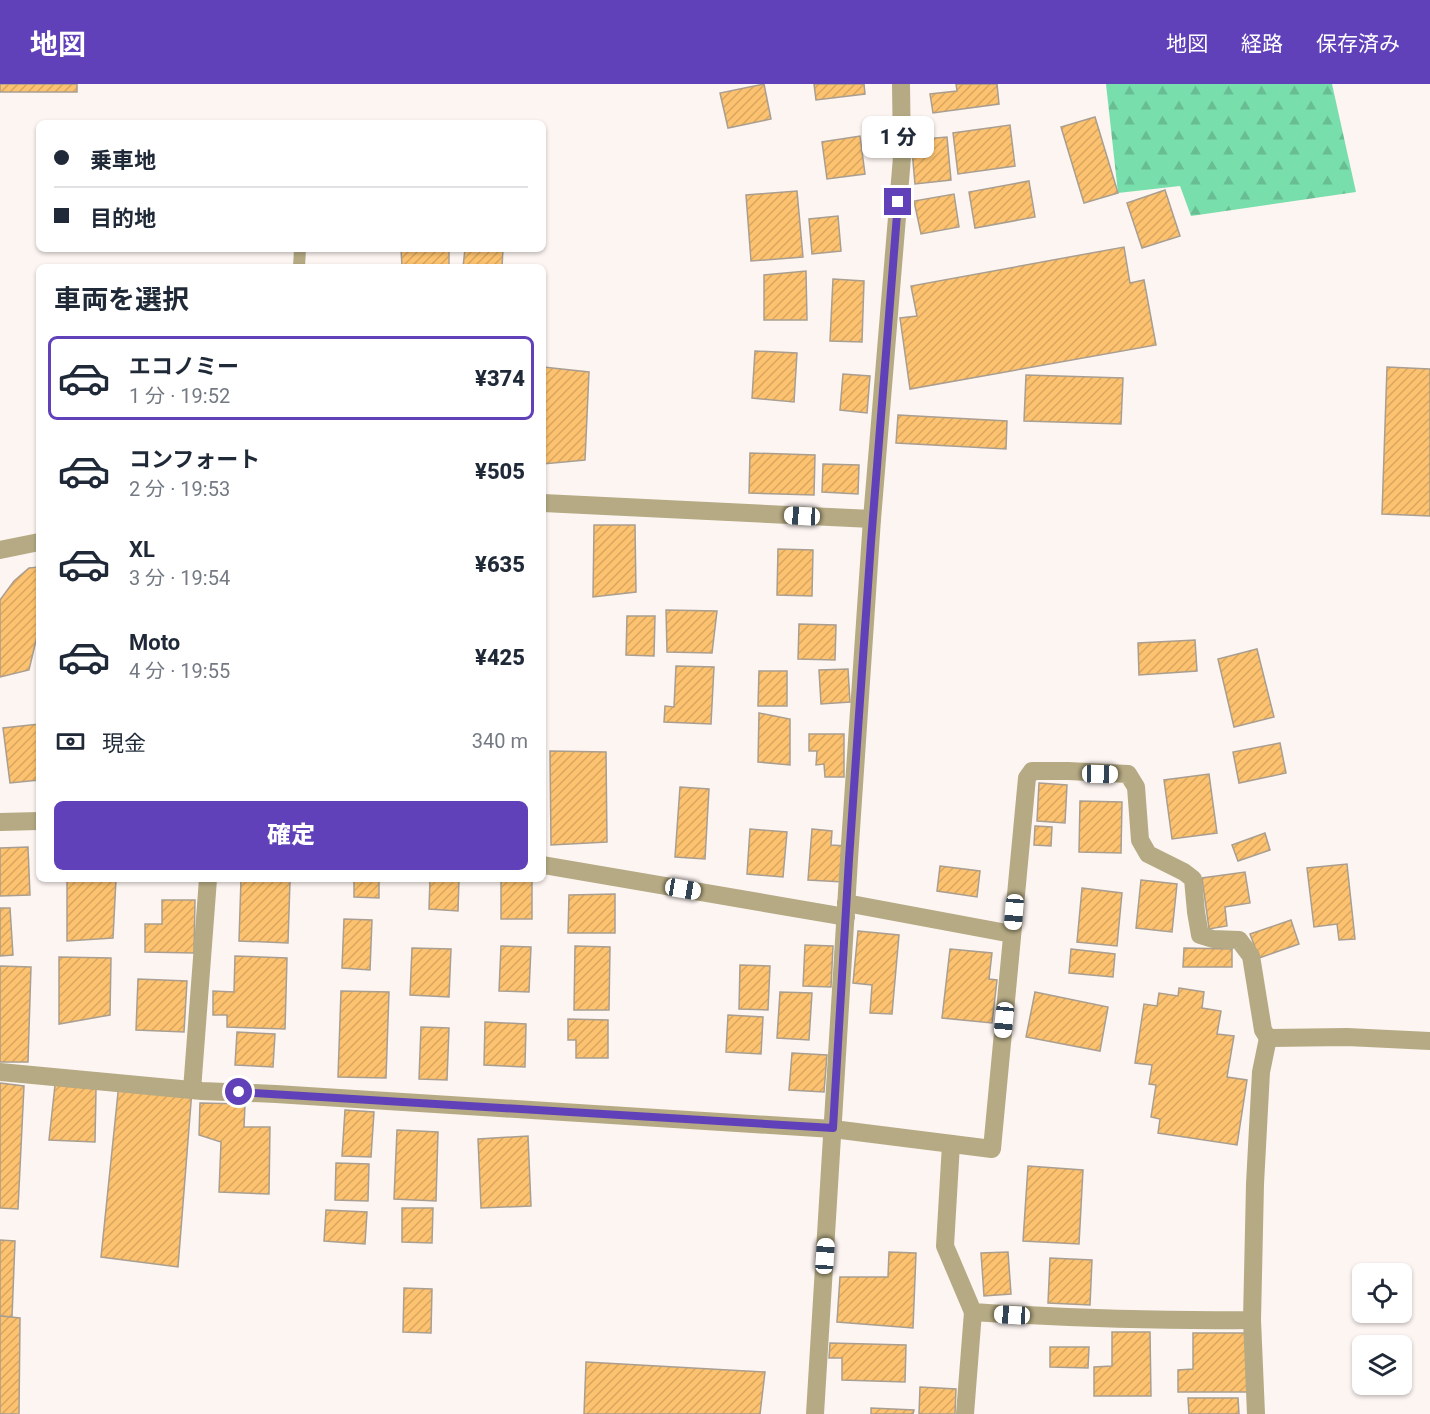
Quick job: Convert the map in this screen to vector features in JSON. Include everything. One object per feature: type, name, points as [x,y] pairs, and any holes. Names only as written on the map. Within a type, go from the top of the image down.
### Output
[{"type":"street","points":[[815,1414],[872,519],[902,157],[901,84]]},
{"type":"street","points":[[546,503],[872,519]]},
{"type":"street","points":[[0,550],[36,543]]},
{"type":"street","points":[[0,1072],[192,1090],[833,1128],[992,1149],[1027,778],[1032,771],[1128,774],[1136,787],[1140,840],[1148,854],[1194,879],[1200,935],[1213,939],[1239,940],[1251,956],[1263,1030],[1268,1038],[1262,1072],[1255,1184],[1252,1320],[1256,1414]]},
{"type":"street","points":[[0,822],[36,821]]},
{"type":"street","points":[[546,865],[1012,934]]},
{"type":"street","points":[[192,1090],[208,882]]},
{"type":"street","points":[[1268,1038],[1347,1037],[1430,1041]]},
{"type":"street","points":[[951,1144],[945,1246],[973,1312],[965,1414]]},
{"type":"street","points":[[973,1312],[1032,1316],[1252,1320]]},
{"type":"green space","points":[[1106,84],[1332,84],[1356,192],[1191,216],[1180,186],[1118,193]]},
{"type":"building","points":[[0,84],[77,84],[77,92],[0,92]]},
{"type":"building","points":[[764,84],[771,119],[728,128],[720,93]]},
{"type":"building","points":[[814,84],[864,84],[865,94],[816,100]]},
{"type":"building","points":[[956,84],[997,84],[999,104],[933,113],[930,94],[957,91]]},
{"type":"building","points":[[1095,117],[1118,193],[1084,203],[1061,127]]},
{"type":"building","points":[[1010,125],[1015,166],[958,174],[953,133]]},
{"type":"building","points":[[860,136],[865,174],[827,179],[822,142]]},
{"type":"building","points":[[947,137],[951,180],[915,184],[911,140]]},
{"type":"building","points":[[1029,181],[1035,217],[975,228],[969,192]]},
{"type":"building","points":[[1165,190],[1180,236],[1142,248],[1127,203]]},
{"type":"building","points":[[797,191],[803,257],[751,261],[746,195]]},
{"type":"building","points":[[954,194],[959,227],[921,234],[914,201]]},
{"type":"building","points":[[838,216],[841,251],[812,254],[809,219]]},
{"type":"building","points":[[1124,247],[1130,283],[1144,280],[1156,345],[910,389],[900,318],[917,316],[911,286]]},
{"type":"building","points":[[401,252],[449,252],[449,264],[402,264]]},
{"type":"building","points":[[465,252],[503,252],[502,264],[463,264]]},
{"type":"building","points":[[806,271],[807,320],[764,320],[764,275]]},
{"type":"building","points":[[833,279],[864,281],[862,342],[830,341]]},
{"type":"building","points":[[755,351],[797,353],[794,402],[752,398]]},
{"type":"building","points":[[546,367],[589,372],[585,460],[546,464]]},
{"type":"building","points":[[1387,367],[1430,369],[1430,516],[1382,514]]},
{"type":"building","points":[[843,374],[870,376],[867,413],[840,410]]},
{"type":"building","points":[[1026,375],[1123,378],[1121,424],[1024,421]]},
{"type":"building","points":[[898,415],[1007,421],[1006,449],[896,443]]},
{"type":"building","points":[[750,453],[815,455],[814,495],[749,493]]},
{"type":"building","points":[[823,464],[859,465],[858,494],[822,492]]},
{"type":"building","points":[[594,525],[635,525],[636,592],[593,597]]},
{"type":"building","points":[[778,549],[813,550],[812,596],[777,595]]},
{"type":"building","points":[[36,567],[36,641],[29,670],[0,677],[0,600],[14,581],[29,568]]},
{"type":"building","points":[[666,610],[717,611],[712,653],[667,652]]},
{"type":"building","points":[[627,616],[655,616],[654,656],[626,655]]},
{"type":"building","points":[[799,624],[836,625],[835,660],[798,659]]},
{"type":"building","points":[[1195,640],[1197,671],[1139,675],[1138,643]]},
{"type":"building","points":[[1257,649],[1274,717],[1234,727],[1218,659]]},
{"type":"building","points":[[676,666],[714,667],[711,724],[664,722],[665,706],[674,707]]},
{"type":"building","points":[[848,669],[850,702],[821,704],[819,670]]},
{"type":"building","points":[[759,671],[787,671],[787,706],[758,706]]},
{"type":"building","points":[[759,713],[790,719],[790,765],[758,762]]},
{"type":"building","points":[[36,724],[36,780],[10,783],[3,728]]},
{"type":"building","points":[[809,734],[844,734],[844,777],[825,777],[824,764],[816,765],[817,751],[809,751]]},
{"type":"building","points":[[1280,743],[1286,773],[1239,783],[1233,752]]},
{"type":"building","points":[[550,751],[606,752],[607,842],[551,845]]},
{"type":"building","points":[[1209,774],[1217,833],[1172,839],[1164,780]]},
{"type":"building","points":[[1039,783],[1067,785],[1065,823],[1037,821]]},
{"type":"building","points":[[680,787],[709,789],[705,859],[675,857]]},
{"type":"building","points":[[1080,801],[1122,802],[1121,853],[1079,852]]},
{"type":"building","points":[[1035,826],[1052,827],[1051,846],[1034,845]]},
{"type":"building","points":[[750,829],[787,832],[783,877],[747,874]]},
{"type":"building","points":[[812,829],[832,831],[831,845],[846,846],[843,882],[808,880]]},
{"type":"building","points":[[1265,833],[1270,850],[1238,861],[1232,845]]},
{"type":"building","points":[[28,847],[30,895],[0,896],[0,848]]},
{"type":"building","points":[[1347,864],[1355,939],[1339,940],[1337,924],[1314,927],[1307,868]]},
{"type":"building","points":[[940,866],[980,871],[977,897],[937,891]]},
{"type":"building","points":[[1245,872],[1250,903],[1225,907],[1227,926],[1209,929],[1202,878]]},
{"type":"building","points":[[1141,880],[1177,884],[1172,932],[1136,928]]},
{"type":"building","points":[[67,882],[116,882],[113,938],[67,941]]},
{"type":"building","points":[[241,882],[290,882],[288,943],[239,941]]},
{"type":"building","points":[[354,882],[379,882],[379,898],[354,897]]},
{"type":"building","points":[[430,882],[459,882],[458,911],[429,909]]},
{"type":"building","points":[[501,882],[532,882],[532,919],[501,919]]},
{"type":"building","points":[[1082,888],[1122,893],[1117,946],[1077,942]]},
{"type":"building","points":[[615,894],[615,933],[568,933],[569,895]]},
{"type":"building","points":[[162,900],[195,900],[194,953],[145,952],[145,924],[162,924]]},
{"type":"building","points":[[0,908],[10,908],[13,955],[0,956]]},
{"type":"building","points":[[344,919],[372,920],[370,970],[342,968]]},
{"type":"building","points":[[1291,920],[1299,944],[1259,958],[1250,934]]},
{"type":"building","points":[[858,931],[899,935],[892,1014],[870,1013],[872,985],[853,983]]},
{"type":"building","points":[[805,945],[833,946],[831,987],[803,986]]},
{"type":"building","points":[[501,946],[531,947],[529,992],[499,991]]},
{"type":"building","points":[[575,946],[610,947],[609,1010],[574,1010]]},
{"type":"building","points":[[412,948],[451,949],[449,997],[410,995]]},
{"type":"building","points":[[1184,948],[1232,949],[1232,967],[1183,967]]},
{"type":"building","points":[[950,949],[992,953],[989,979],[997,980],[992,1023],[942,1018]]},
{"type":"building","points":[[1071,949],[1115,954],[1113,977],[1069,973]]},
{"type":"building","points":[[235,956],[287,958],[285,1029],[227,1027],[227,1015],[213,1015],[213,991],[234,992]]},
{"type":"building","points":[[59,957],[111,958],[110,1015],[59,1024]]},
{"type":"building","points":[[740,965],[770,966],[768,1010],[739,1009]]},
{"type":"building","points":[[0,966],[31,967],[28,1062],[0,1062]]},
{"type":"building","points":[[138,979],[187,981],[184,1032],[136,1030]]},
{"type":"building","points":[[1179,988],[1204,992],[1202,1008],[1221,1011],[1217,1034],[1234,1036],[1227,1077],[1247,1080],[1237,1145],[1158,1133],[1160,1119],[1151,1117],[1156,1085],[1149,1084],[1152,1065],[1135,1063],[1144,1004],[1157,1006],[1159,993],[1178,996]]},
{"type":"building","points":[[341,991],[389,992],[386,1078],[338,1077]]},
{"type":"building","points":[[780,992],[812,993],[809,1040],[777,1038]]},
{"type":"building","points":[[1035,992],[1108,1007],[1100,1051],[1026,1037]]},
{"type":"building","points":[[728,1015],[763,1017],[761,1054],[726,1052]]},
{"type":"building","points":[[568,1019],[608,1020],[608,1058],[576,1058],[576,1040],[568,1040]]},
{"type":"building","points":[[485,1022],[526,1024],[525,1067],[484,1065]]},
{"type":"building","points":[[421,1027],[449,1028],[447,1080],[419,1079]]},
{"type":"building","points":[[237,1032],[275,1034],[273,1067],[235,1065]]},
{"type":"building","points":[[792,1053],[827,1055],[824,1092],[789,1090]]},
{"type":"building","points":[[0,1083],[24,1086],[18,1209],[0,1208]]},
{"type":"building","points":[[119,1083],[192,1090],[178,1267],[101,1257]]},
{"type":"building","points":[[55,1085],[96,1089],[95,1142],[49,1140]]},
{"type":"building","points":[[200,1103],[245,1104],[244,1127],[270,1127],[269,1194],[219,1192],[221,1142],[199,1135]]},
{"type":"building","points":[[345,1110],[374,1112],[371,1157],[342,1156]]},
{"type":"building","points":[[397,1130],[438,1132],[436,1201],[394,1199]]},
{"type":"building","points":[[528,1136],[531,1206],[481,1208],[478,1139]]},
{"type":"building","points":[[336,1163],[369,1164],[368,1201],[335,1200]]},
{"type":"building","points":[[1028,1166],[1083,1170],[1079,1244],[1023,1241]]},
{"type":"building","points":[[402,1208],[433,1208],[432,1243],[402,1242]]},
{"type":"building","points":[[326,1210],[367,1212],[365,1244],[324,1241]]},
{"type":"building","points":[[0,1240],[15,1241],[12,1317],[0,1316]]},
{"type":"building","points":[[889,1252],[916,1253],[913,1328],[837,1322],[840,1277],[888,1277]]},
{"type":"building","points":[[1008,1252],[1011,1294],[984,1296],[981,1253]]},
{"type":"building","points":[[1050,1258],[1092,1260],[1090,1305],[1048,1303]]},
{"type":"building","points":[[404,1288],[432,1289],[431,1333],[403,1332]]},
{"type":"building","points":[[0,1316],[20,1318],[19,1414],[0,1414]]},
{"type":"building","points":[[1112,1332],[1150,1332],[1151,1396],[1094,1396],[1094,1367],[1112,1366]]},
{"type":"building","points":[[1193,1333],[1246,1333],[1247,1392],[1178,1392],[1178,1370],[1193,1369]]},
{"type":"building","points":[[830,1343],[906,1345],[905,1382],[842,1380],[842,1358],[829,1358]]},
{"type":"building","points":[[1050,1347],[1089,1347],[1088,1368],[1050,1367]]},
{"type":"building","points":[[586,1362],[765,1372],[760,1414],[584,1414]]},
{"type":"building","points":[[920,1387],[956,1389],[955,1414],[919,1414]]},
{"type":"building","points":[[1188,1398],[1238,1398],[1239,1414],[1189,1414]]},
{"type":"building","points":[[871,1408],[914,1410],[913,1414],[871,1414]]},
{"type":"route","points":[[239,1092],[833,1128],[871,542],[898,202]]}]
